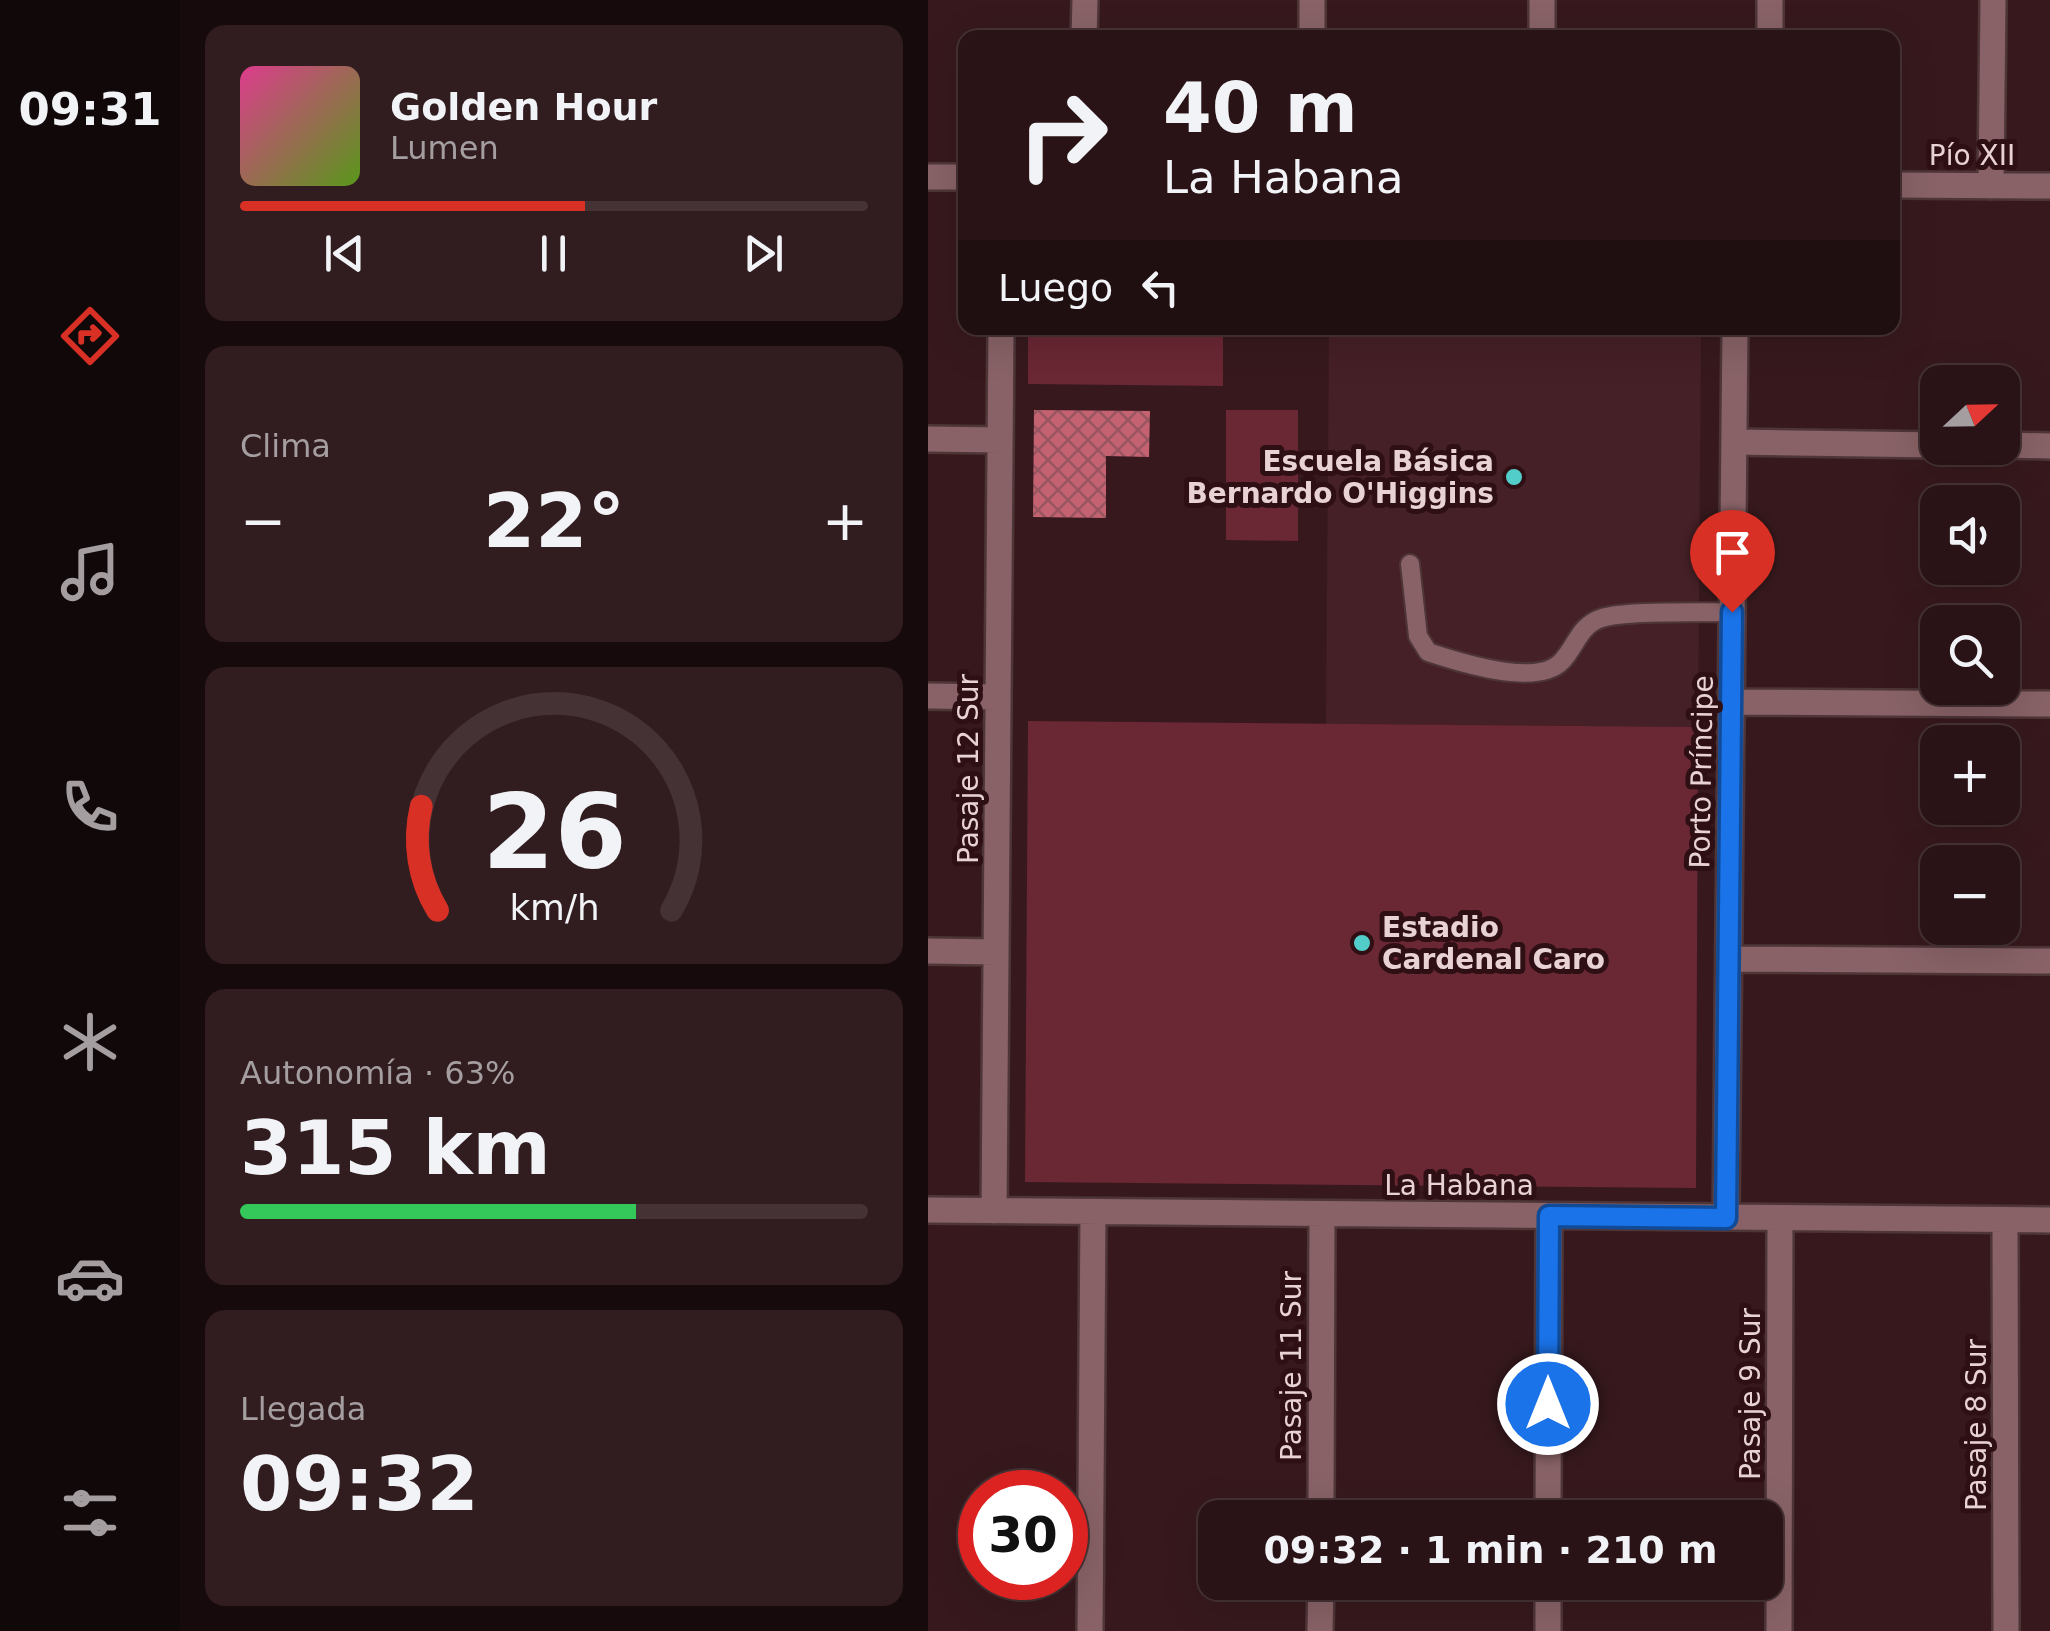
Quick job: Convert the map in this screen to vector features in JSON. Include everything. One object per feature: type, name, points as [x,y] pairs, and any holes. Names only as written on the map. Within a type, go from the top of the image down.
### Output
[{"type":"street","points":[[1084,30],[1085,0]]},
{"type":"street","points":[[1312,0],[1312,30]]},
{"type":"street","points":[[1542,0],[1542,30]]},
{"type":"street","points":[[1770,0],[1770,30]]},
{"type":"street","points":[[1991,186],[1993,0]]},
{"type":"street","points":[[928,177],[958,177]]},
{"type":"street","name":"Pío XII","points":[[1900,185],[2050,186]]},
{"type":"street","name":"Pasaje 12 Sur","points":[[994,1211],[1001,335]]},
{"type":"street","name":"Porto Príncipe","points":[[1726,1218],[1735,335]]},
{"type":"street","points":[[928,439],[1000,440]]},
{"type":"street","points":[[1734,442],[1920,444]]},
{"type":"street","points":[[2020,446],[2050,446]]},
{"type":"street","points":[[928,696],[998,697]]},
{"type":"street","points":[[1732,702],[2050,704]]},
{"type":"street","points":[[928,951],[996,952]]},
{"type":"street","points":[[1729,959],[2050,961]]},
{"type":"street","name":"La Habana","points":[[928,1210],[2050,1220]]},
{"type":"street","points":[[1090,1631],[1093,1212]]},
{"type":"street","name":"Pasaje 11 Sur","points":[[1321,1500],[1322,1214]]},
{"type":"street","points":[[1548,1500],[1549,1216]]},
{"type":"street","name":"Pasaje 9 Sur","points":[[1778,1631],[1780,1218]]},
{"type":"street","name":"Pasaje 8 Sur","points":[[2006,1220],[2006,1631]]},
{"type":"street","points":[[1320,1631],[1321,1600]]},
{"type":"street","points":[[1548,1600],[1548,1631]]},
{"type":"lane","points":[[1410,564],[1418,636],[1428,652],[1490,670],[1546,670],[1560,664],[1579,633],[1602,618],[1732,612]]},
{"type":"shaded area","points":[[1028,335],[1223,335],[1223,386],[1028,384]]},
{"type":"shaded area","name":"Escuela Básica Bernardo O'Higgins","points":[[1329,335],[1701,335],[1698,727],[1326,724]]},
{"type":"shaded area","points":[[1226,410],[1298,410],[1298,541],[1226,540]]},
{"type":"shaded area","name":"Estadio Cardenal Caro","points":[[1028,721],[1698,727],[1696,1188],[1025,1182]]},
{"type":"building","points":[[1034,410],[1150,411],[1149,457],[1106,456],[1106,518],[1033,517]]},
{"type":"place","name":"Escuela Básica Bernardo O'Higgins","points":[[1514,477]]},
{"type":"place","name":"Estadio Cardenal Caro","points":[[1362,943]]},
{"type":"route","points":[[1548,1404],[1549,1216],[1726,1218],[1732,612]]}]
